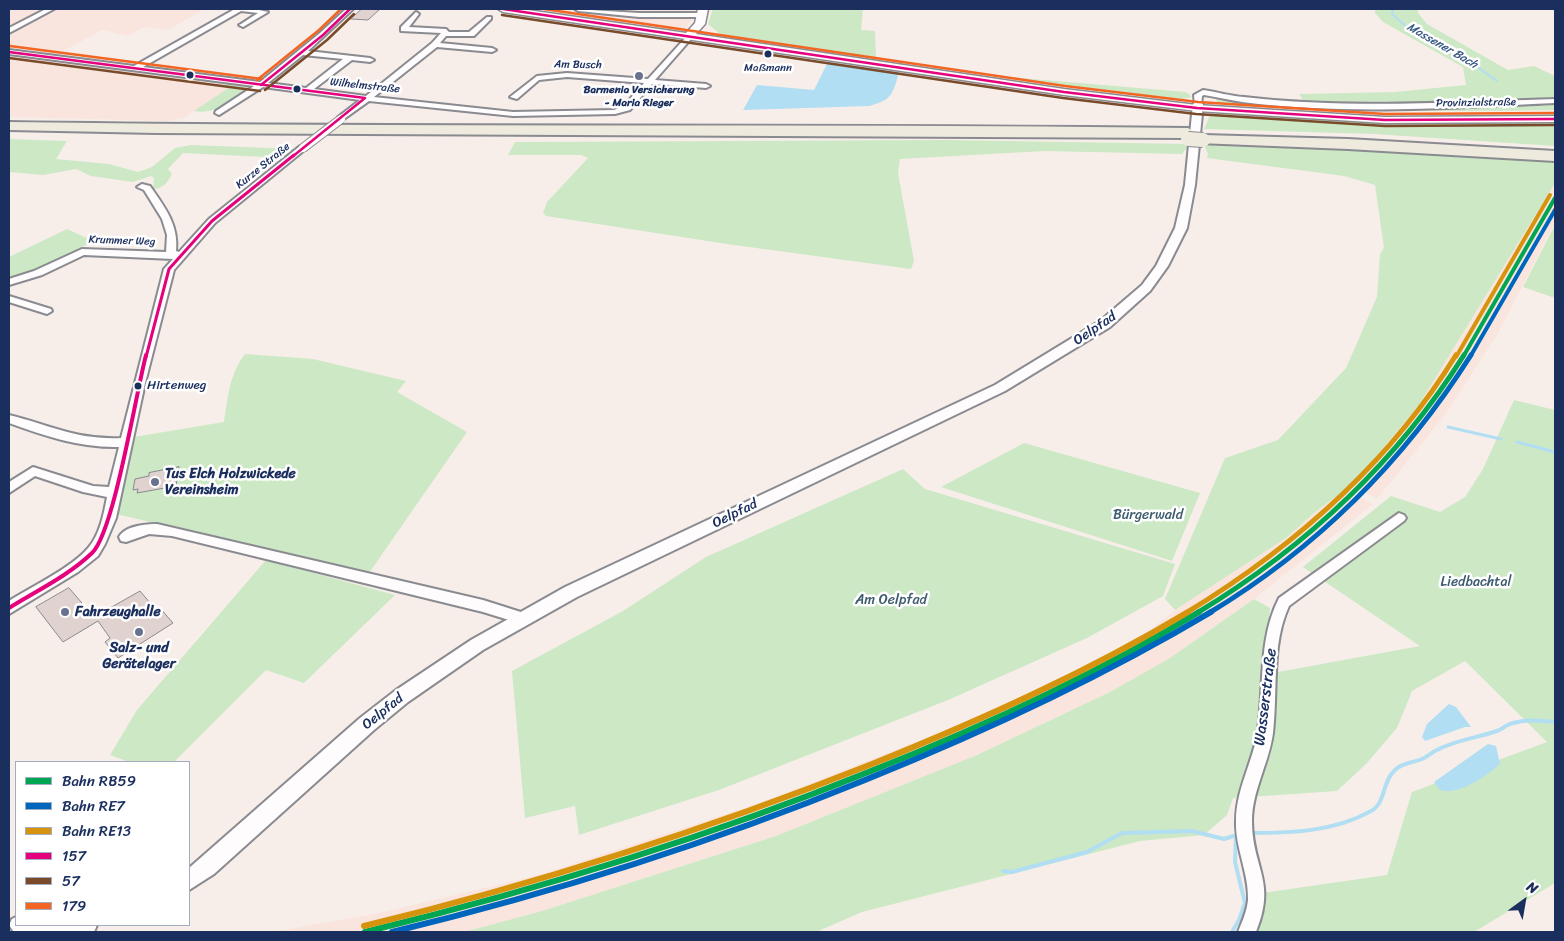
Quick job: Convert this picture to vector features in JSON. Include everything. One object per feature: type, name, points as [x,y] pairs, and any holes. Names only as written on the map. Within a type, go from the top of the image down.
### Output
[{"type":"highway","points":[[9,126],[333,131],[992,130],[1196,136],[1357,145],[1531,151],[1555,150]]},
{"type":"highway","points":[[9,132],[294,136],[1196,136]]},
{"type":"highway","points":[[1531,151],[1555,156]]},
{"type":"main road","points":[[503,9],[986,80],[1198,106]]},
{"type":"main road","points":[[688,37],[700,24],[702,12]]},
{"type":"main road","name":"Provinzialstraße","points":[[1198,106],[1355,113],[1555,113]]},
{"type":"main road","name":"Provinzialstraße","points":[[1198,106],[1385,120],[1555,119]]},
{"type":"street","points":[[9,32],[51,9]]},
{"type":"street","points":[[134,69],[240,9],[265,12],[243,25]]},
{"type":"street","points":[[218,113],[261,85],[350,9]]},
{"type":"street","points":[[578,9],[639,15],[702,12]]},
{"type":"street","points":[[416,14],[415,18],[404,29],[446,31],[444,34],[471,34],[490,18]]},
{"type":"street","name":"Kurze Straße","points":[[9,608],[73,568],[93,552],[109,518],[163,285],[169,269],[212,221],[365,98],[435,45],[444,34]]},
{"type":"street","name":"Wilhelmstraße","points":[[9,52],[365,98],[518,114],[615,112],[627,108],[688,37]]},
{"type":"street","points":[[435,45],[492,50]]},
{"type":"street","points":[[301,52],[370,60]]},
{"type":"street","points":[[308,91],[350,58]]},
{"type":"street","name":"Am Busch","points":[[514,97],[541,77],[579,74],[706,86]]},
{"type":"street","name":"Provinzialstraße","points":[[1198,106],[1198,95],[1203,92],[1248,100],[1314,104],[1399,105],[1555,101]]},
{"type":"street","name":"Oelpfad","points":[[190,879],[207,867],[367,724],[402,696],[477,645],[522,618],[596,580],[1000,388],[1104,324],[1146,288],[1162,266],[1181,228],[1190,185],[1198,106]]},
{"type":"street","points":[[142,186],[148,188],[168,219],[174,238],[171,253],[180,256]]},
{"type":"street","name":"Krummer Weg","points":[[9,282],[38,273],[82,252],[180,256]]},
{"type":"street","points":[[9,299],[47,311]]},
{"type":"street","points":[[9,419],[84,442],[103,444],[126,442]]},
{"type":"street","points":[[9,488],[33,471],[101,494],[115,492]]},
{"type":"street","name":"Wasserstraße","points":[[1247,932],[1254,919],[1258,901],[1258,889],[1247,844],[1244,823],[1245,809],[1265,734],[1270,658],[1279,610],[1284,602],[1400,518]]},
{"type":"street","points":[[126,537],[139,529],[149,527],[189,535],[483,606],[522,618]]},
{"type":"street","points":[[23,926],[53,931],[80,926]]},
{"type":"shaded area","points":[[9,9],[205,9],[168,30],[144,27],[128,36],[102,30],[47,60],[227,84],[225,85],[230,87],[184,118],[166,121],[9,117]]},
{"type":"shaded area","points":[[531,9],[694,9],[690,23],[682,31]]},
{"type":"shaded area","points":[[1555,183],[1555,223],[1497,335],[1445,415],[1377,499],[1352,485]]},
{"type":"shaded area","points":[[1347,490],[1373,504],[1254,599],[1170,658],[1110,692],[977,755],[776,836],[542,911],[464,932],[272,932],[384,912],[538,875],[760,803],[956,726],[1085,666],[1147,632],[1175,610],[1286,538],[1315,512]]},
{"type":"green space","points":[[713,9],[863,9],[861,30],[875,31],[876,60],[725,38],[708,24]]},
{"type":"green space","points":[[1375,9],[1418,9],[1418,13],[1427,24],[1508,70],[1534,66],[1555,76],[1555,99],[1417,102],[1304,101],[1299,94],[1395,92],[1466,85],[1463,67],[1383,22],[1375,13]]},
{"type":"green space","points":[[997,76],[1186,92],[1192,97],[1182,99],[1091,90]]},
{"type":"green space","points":[[227,84],[252,88],[232,102],[217,109],[202,112],[194,111],[230,87],[224,86]]},
{"type":"green space","points":[[1215,96],[1263,104],[1408,107],[1555,104],[1555,110],[1344,110],[1217,103]]},
{"type":"green space","points":[[1220,112],[1311,119],[1420,123],[1555,121],[1555,146],[1374,134],[1204,129],[1210,115]]},
{"type":"green space","points":[[9,139],[67,141],[56,159],[109,164],[138,172],[152,167],[175,148],[191,145],[296,149],[286,158],[183,153],[168,169],[172,174],[167,182],[160,188],[153,189],[154,178],[151,176],[133,182],[91,176],[76,169],[43,175],[9,172]]},
{"type":"green space","points":[[946,140],[1190,144],[1182,154],[1045,151],[900,159],[898,173],[914,261],[911,269],[727,244],[546,216],[543,213],[547,202],[588,158],[581,155],[508,155],[515,142]]},
{"type":"green space","points":[[1204,145],[1439,153],[1555,160],[1555,183],[1418,406],[1352,485],[1315,512],[1286,538],[1175,610],[1165,599],[1225,458],[1278,440],[1346,368],[1377,297],[1380,254],[1384,248],[1375,185],[1344,176],[1207,158],[1208,154]]},
{"type":"green space","points":[[1555,225],[1555,298],[1523,287]]},
{"type":"green space","points":[[67,229],[93,241],[41,269],[9,280],[9,257]]},
{"type":"green space","points":[[245,354],[313,359],[406,381],[397,392],[467,432],[369,573],[116,514],[134,437],[224,422],[232,378]]},
{"type":"green space","name":"Liedbachtal","points":[[1514,400],[1555,410],[1555,883],[1474,932],[1253,932],[1262,893],[1387,875],[1412,792],[1547,742],[1465,661],[1412,691],[1397,728],[1366,764],[1337,791],[1233,798],[1227,815],[1204,835],[1140,841],[862,912],[816,932],[464,932],[542,911],[776,836],[977,755],[1110,692],[1170,658],[1254,599],[1270,608],[1262,675],[1420,646],[1303,567],[1391,496],[1440,512],[1465,497],[1483,469]]},
{"type":"green space","name":"Bürgerwald","points":[[1024,443],[1200,493],[1172,561],[941,487]]},
{"type":"green space","name":"Am Oelpfad","points":[[903,469],[925,489],[1175,564],[1163,596],[1087,638],[948,700],[719,790],[579,835],[575,806],[525,818],[512,671],[623,611],[706,557]]},
{"type":"green space","points":[[266,560],[395,595],[304,683],[266,670],[175,761],[126,761],[110,755],[137,710]]},
{"type":"water","points":[[828,62],[899,72],[890,95],[883,101],[869,106],[743,110],[757,85],[814,90]]},
{"type":"water","points":[[1449,704],[1456,707],[1471,727],[1465,727],[1425,741],[1422,737],[1427,724]]},
{"type":"water","points":[[1488,744],[1496,746],[1500,764],[1464,788],[1447,791],[1440,790],[1434,782]]},
{"type":"building","points":[[362,9],[380,9],[368,20],[351,19]]},
{"type":"building","name":"Tus Elch Holzwickede Vereinsheim","points":[[179,467],[176,486],[137,493],[138,489],[133,490],[135,479],[149,476],[149,473]]},
{"type":"building","points":[[69,588],[94,617],[140,591],[156,610],[160,608],[173,623],[118,658],[105,642],[110,638],[98,621],[63,642],[36,607]]},
{"type":"waterway","name":"Massener Bach","points":[[1393,9],[1392,14],[1409,29],[1472,63],[1497,81]]},
{"type":"waterway","points":[[1448,427],[1501,439]]},
{"type":"waterway","points":[[1517,442],[1555,452]]},
{"type":"waterway","points":[[1249,833],[1312,830],[1357,818],[1376,807],[1388,780],[1401,765],[1422,759],[1450,744],[1497,731],[1518,722],[1555,722]]},
{"type":"waterway","points":[[1003,871],[1012,872],[1087,852],[1122,833],[1192,831],[1224,839],[1236,835]]},
{"type":"waterway","points":[[1236,835],[1240,834]]},
{"type":"waterway","points":[[1232,932],[1245,903],[1235,862],[1236,835]]},
{"type":"rail line","name":"RE13","points":[[364,926],[501,891],[569,871],[770,804],[902,752],[1029,697],[1152,634],[1211,598],[1267,559],[1321,516],[1371,468],[1398,438],[1446,372],[1468,337],[1550,195]]},
{"type":"rail line","name":"RB59","points":[[365,932],[433,916],[569,878],[702,835],[834,786],[963,733],[1027,704],[1091,673],[1213,604],[1270,564],[1325,520],[1376,472],[1403,441],[1428,409],[1473,340],[1555,198]]},
{"type":"rail line","name":"RE7","points":[[392,932],[456,917],[583,881],[708,840],[832,794],[959,741],[1089,681],[1213,611],[1271,570],[1327,526],[1379,477],[1406,447],[1431,416],[1475,349],[1555,210]]},
{"type":"transit line","name":"179","points":[[257,80],[319,30],[341,9]]},
{"type":"transit line","name":"157","points":[[261,85],[323,35],[350,9]]},
{"type":"transit line","name":"157","points":[[503,9],[1064,92],[1197,108],[1385,120],[1555,119]]},
{"type":"transit line","name":"179","points":[[544,9],[1065,86],[1198,102],[1385,114],[1555,113]]},
{"type":"transit line","name":"57","points":[[265,90],[327,40],[354,14]]},
{"type":"transit line","name":"57","points":[[502,15],[1063,98],[1196,114],[1385,126],[1555,125]]},
{"type":"transit line","name":"179","points":[[10,46],[262,79]]},
{"type":"transit line","name":"157","points":[[9,52],[365,98]]},
{"type":"transit line","name":"57","points":[[9,58],[260,91]]},
{"type":"transit line","name":"157","points":[[9,608],[73,568],[93,552],[98,544],[109,518],[139,383],[169,269],[212,221],[365,98]]},
{"type":"place","name":"Maßmann","points":[[768,54]]},
{"type":"place","name":"Barmenia Versicherung - Maria Rieger","points":[[639,76]]},
{"type":"place","name":"Hirtenweg","points":[[138,386]]},
{"type":"place","name":"Tus Elch Holzwickede Vereinsheim","points":[[155,482]]},
{"type":"place","name":"Fahrzeughalle","points":[[65,612]]},
{"type":"place","name":"Salz- und Gerätelager","points":[[139,632]]}]
